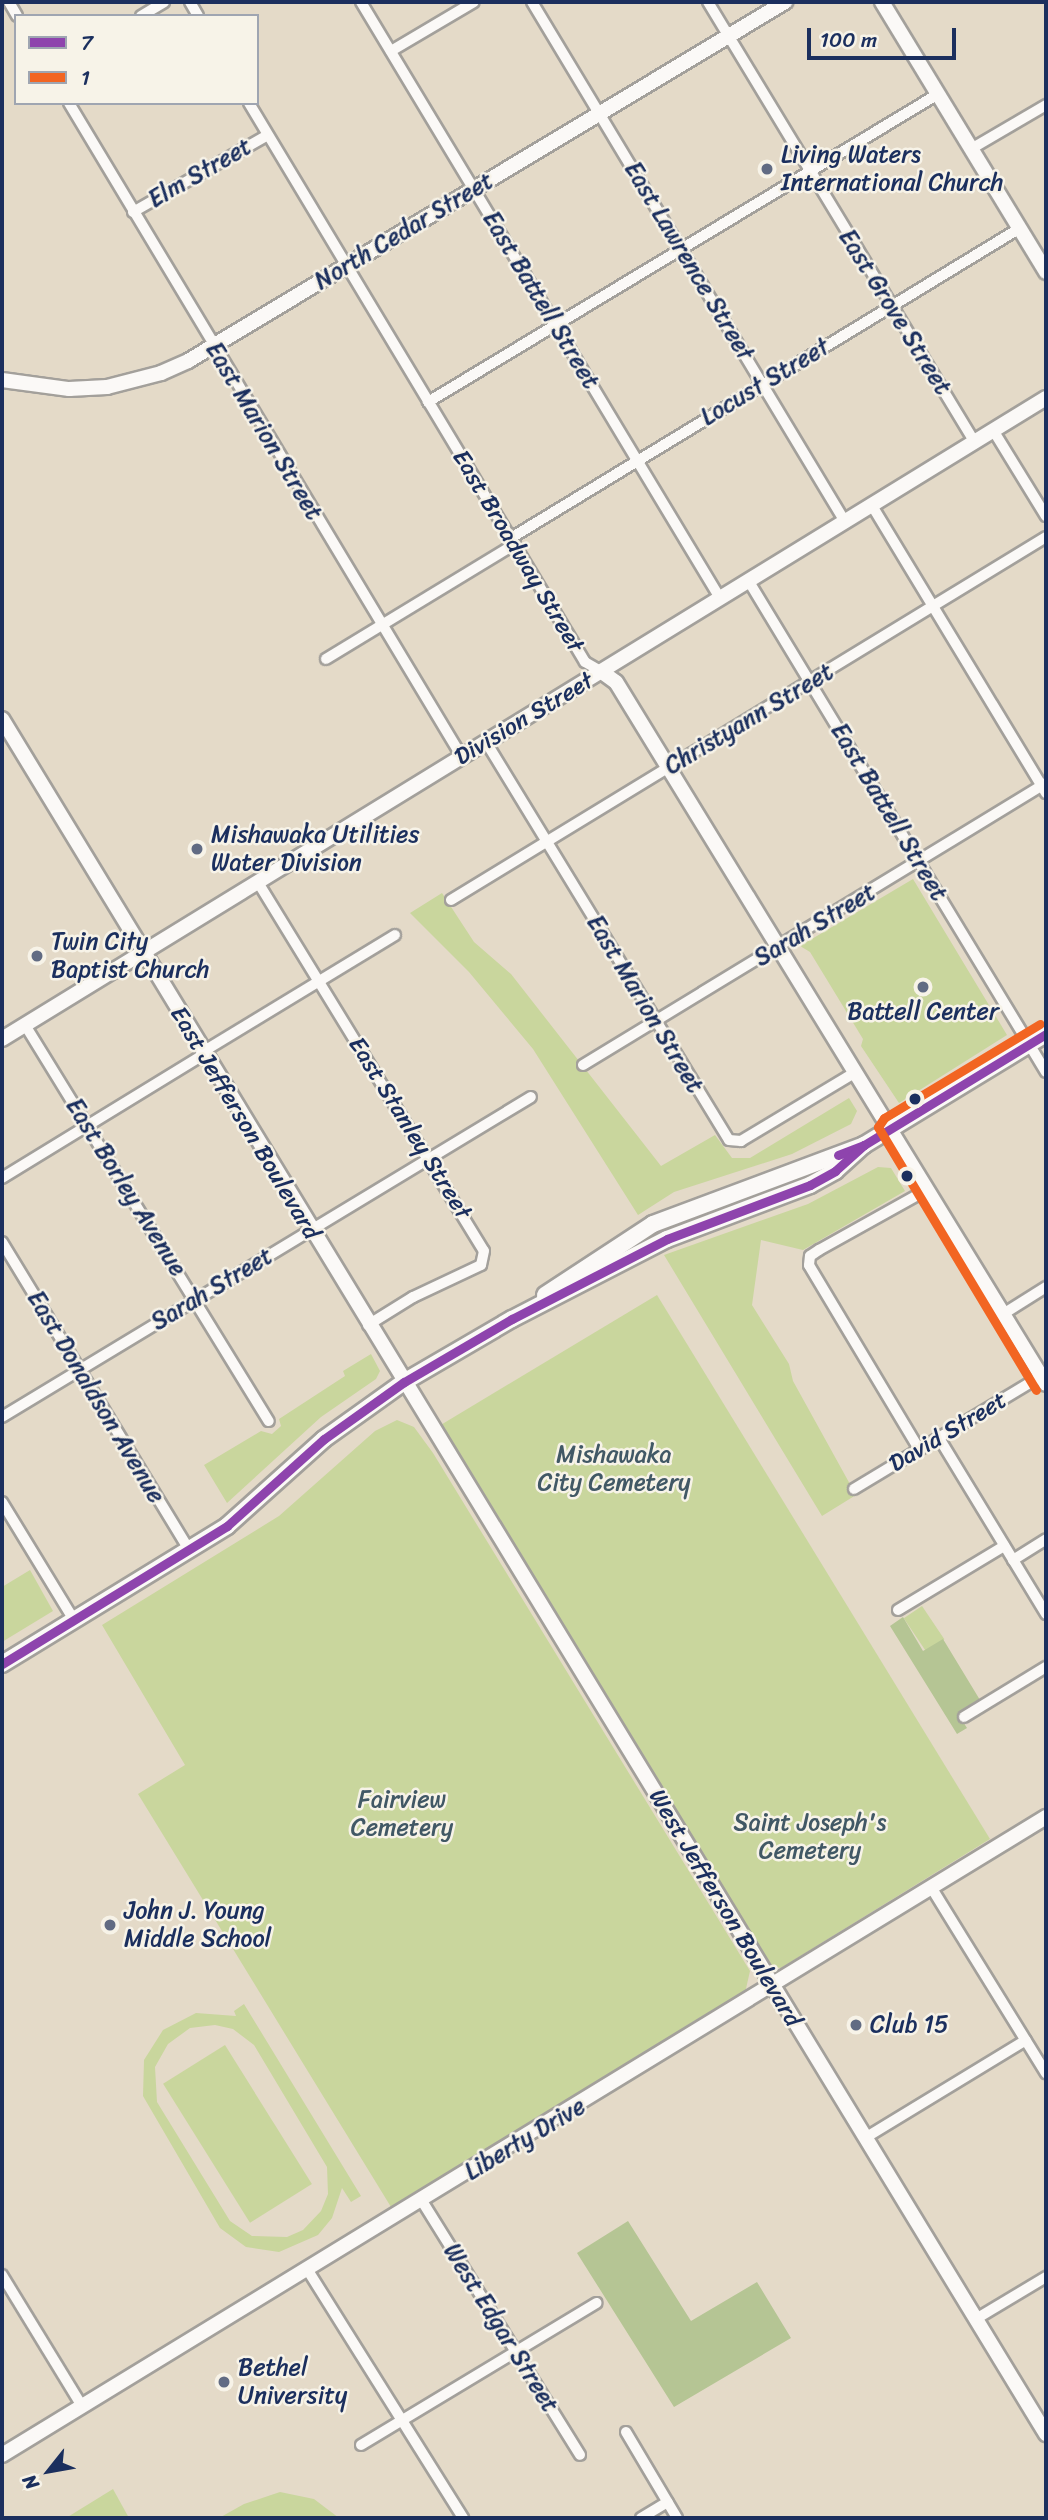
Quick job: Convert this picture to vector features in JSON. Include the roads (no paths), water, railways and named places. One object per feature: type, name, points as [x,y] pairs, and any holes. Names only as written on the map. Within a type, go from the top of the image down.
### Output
[{"type":"main road","points":[[2,1664],[227,1526],[324,1439],[404,1382],[512,1319],[667,1239],[810,1185],[835,1171],[864,1145],[890,1128],[1046,1034]]},
{"type":"street","points":[[144,14],[164,2]]},
{"type":"street","name":"East Battell Street","points":[[362,2],[720,598]]},
{"type":"street","points":[[391,51],[474,2]]},
{"type":"street","name":"East Lawrence Street","points":[[532,2],[845,520]]},
{"type":"street","name":"East Grove Street","points":[[708,2],[974,441]]},
{"type":"street","name":"North Cedar Street","points":[[2,380],[69,389],[107,387],[161,373],[214,347],[785,2]]},
{"type":"street","points":[[882,2],[1046,271]]},
{"type":"street","points":[[428,402],[938,94]]},
{"type":"street","name":"East Marion Street","points":[[70,105],[462,757]]},
{"type":"street","name":"East Broadway Street","points":[[250,105],[585,662],[616,682],[1044,1380]]},
{"type":"street","points":[[971,149],[1046,105]]},
{"type":"street","name":"Elm Street","points":[[133,212],[268,135]]},
{"type":"street","name":"Locust Street","points":[[326,659],[637,460],[1020,228]]},
{"type":"street","name":"Division Street","points":[[2,1039],[259,884],[1046,398]]},
{"type":"street","points":[[993,430],[1046,516]]},
{"type":"street","points":[[871,504],[1045,787]]},
{"type":"street","name":"Christyann Street","points":[[452,900],[1046,537]]},
{"type":"street","name":"East Battell Street","points":[[748,580],[1046,1072]]},
{"type":"street","name":"East Jefferson Boulevard","points":[[2,719],[202,1054],[404,1382]]},
{"type":"street","name":"East Marion Street","points":[[486,742],[732,1142],[741,1141],[856,1072]]},
{"type":"street","name":"Sarah Street","points":[[583,1065],[1045,787]]},
{"type":"street","name":"East Stanley Street","points":[[259,884],[429,1160],[485,1257],[481,1265],[451,1283],[413,1297],[368,1325]]},
{"type":"street","points":[[2,1178],[395,935]]},
{"type":"street","name":"East Borley Avenue","points":[[25,1025],[269,1421]]},
{"type":"street","name":"Sarah Street","points":[[2,1417],[531,1097]]},
{"type":"street","points":[[919,1449],[809,1265],[810,1256],[819,1250],[928,1189]]},
{"type":"street","name":"East Donaldson Avenue","points":[[2,1242],[190,1551]]},
{"type":"street","points":[[1003,1314],[1046,1287]]},
{"type":"street","name":"David Street","points":[[854,1489],[919,1449],[1044,1380]]},
{"type":"street","name":"West Jefferson Boulevard","points":[[404,1382],[1046,2434]]},
{"type":"street","points":[[939,1438],[1046,1614]]},
{"type":"street","points":[[2,1502],[74,1620]]},
{"type":"street","points":[[1013,1560],[1046,1539]]},
{"type":"street","points":[[898,1610],[1004,1546]]},
{"type":"street","points":[[964,1717],[1046,1667]]},
{"type":"street","name":"Liberty Drive","points":[[2,2455],[422,2201],[1046,1817]]},
{"type":"street","points":[[931,1887],[1046,2073]]},
{"type":"street","points":[[866,2138],[1026,2040]]},
{"type":"street","name":"West Edgar Street","points":[[422,2201],[580,2455]]},
{"type":"street","points":[[307,2269],[463,2518]]},
{"type":"street","points":[[2,2275],[82,2406]]},
{"type":"street","points":[[976,2319],[1046,2277]]},
{"type":"street","points":[[361,2445],[596,2303]]},
{"type":"street","points":[[626,2432],[677,2518]]},
{"type":"street","points":[[641,2518],[668,2502]]},
{"type":"place","name":"Living Waters International Church","points":[[767,169]]},
{"type":"place","name":"Mishawaka Utilities Water Division","points":[[197,849]]},
{"type":"place","name":"Twin City Baptist Church","points":[[37,956]]},
{"type":"place","name":"Battell Center","points":[[923,987]]},
{"type":"place","name":"John J. Young Middle School","points":[[110,1925]]},
{"type":"place","name":"Club 15","points":[[856,2025]]},
{"type":"place","name":"Bethel University","points":[[224,2382]]},
{"type":"park label","name":"Mishawaka City Cemetery","points":[[614,1469]]},
{"type":"park label","name":"Fairview Cemetery","points":[[402,1814]]},
{"type":"park label","name":"Saint Joseph's Cemetery","points":[[810,1837]]}]
